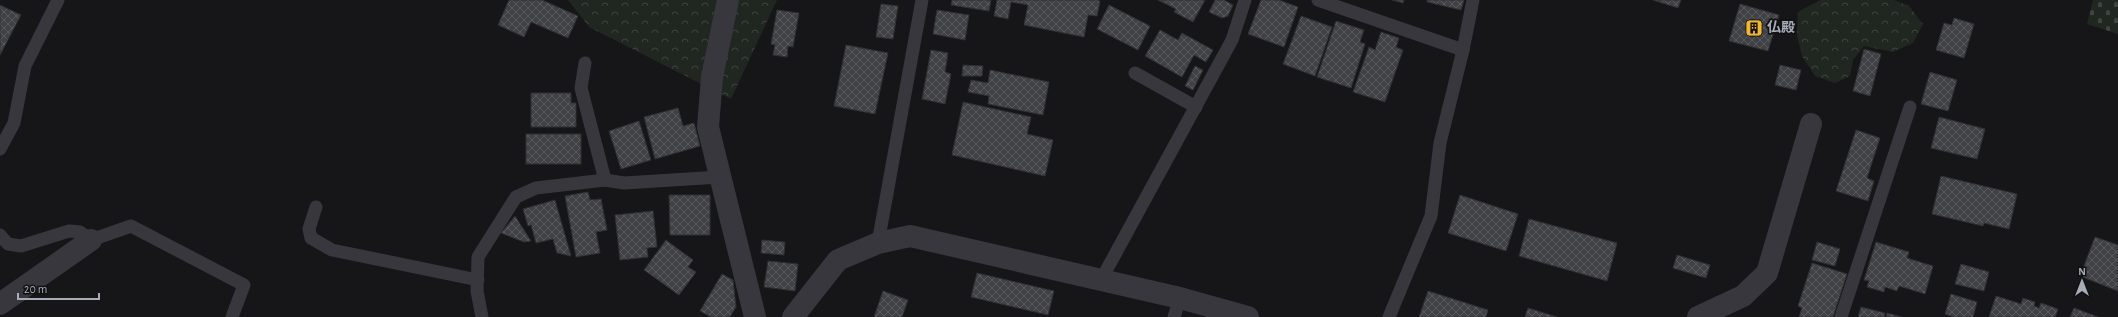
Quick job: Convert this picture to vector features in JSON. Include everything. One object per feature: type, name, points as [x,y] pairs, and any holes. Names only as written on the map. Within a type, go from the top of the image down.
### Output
[{"type":"street","points":[[728,0],[712,77],[708,127],[755,317]]},
{"type":"street","points":[[1698,317],[1743,296],[1767,274],[1811,124]]},
{"type":"street","points":[[793,317],[838,260],[878,243],[910,236],[1101,280],[1177,308],[1248,317]]},
{"type":"street","points":[[3,308],[91,240]]},
{"type":"lane","points":[[0,149],[14,123],[26,66],[58,0]]},
{"type":"lane","points":[[878,243],[922,0]]},
{"type":"lane","points":[[1101,280],[1232,40],[1245,0]]},
{"type":"lane","points":[[1318,0],[1462,50]]},
{"type":"lane","points":[[1389,317],[1431,216],[1440,143],[1473,0]]},
{"type":"lane","points":[[585,62],[581,88],[605,180]]},
{"type":"lane","points":[[1135,73],[1196,106]]},
{"type":"lane","points":[[1841,317],[1910,106]]},
{"type":"lane","points":[[482,317],[477,291],[478,257],[516,197],[536,188],[605,180],[624,183],[720,177]]},
{"type":"lane","points":[[316,207],[309,229],[312,238],[332,250],[478,280]]},
{"type":"lane","points":[[0,235],[8,244],[21,246],[69,231],[80,232],[91,240],[131,226],[244,285],[232,317]]},
{"type":"green space","points":[[568,0],[777,0],[731,99],[589,27]]},
{"type":"green space","points":[[1820,0],[1894,0],[1909,6],[1923,24],[1913,43],[1893,52],[1864,46],[1853,60],[1850,76],[1835,83],[1815,76],[1802,56],[1797,35],[1798,12]]},
{"type":"green space","points":[[2093,0],[2118,0],[2118,34],[2087,24]]},
{"type":"building","points":[[509,0],[542,0],[578,16],[568,38],[531,22],[524,37],[498,25]]},
{"type":"building","points":[[952,0],[991,0],[989,11],[951,5]]},
{"type":"building","points":[[997,0],[1100,1],[1097,16],[1088,15],[1084,37],[1024,25],[1028,5],[1011,2],[1008,19],[994,16]]},
{"type":"building","points":[[1158,0],[1205,0],[1193,22],[1174,12],[1176,9]]},
{"type":"building","points":[[1215,0],[1224,0],[1233,5],[1228,16],[1222,18],[1209,12]]},
{"type":"building","points":[[1261,0],[1279,0],[1298,7],[1284,47],[1248,34]]},
{"type":"building","points":[[1392,0],[1404,0],[1403,3]]},
{"type":"building","points":[[1427,0],[1464,0],[1461,10],[1427,2]]},
{"type":"building","points":[[1653,0],[1681,0],[1678,8]]},
{"type":"building","points":[[881,4],[898,6],[893,39],[876,37]]},
{"type":"building","name":"仏殿","points":[[1740,4],[1779,15],[1768,51],[1729,41]]},
{"type":"building","points":[[0,5],[21,15],[0,55]]},
{"type":"building","points":[[1109,5],[1150,26],[1138,50],[1097,29]]},
{"type":"building","points":[[777,10],[799,13],[793,47],[788,46],[787,57],[773,55],[775,45],[771,44]]},
{"type":"building","points":[[937,10],[969,15],[965,40],[933,34]]},
{"type":"building","points":[[1301,16],[1332,27],[1315,76],[1283,64]]},
{"type":"building","points":[[1954,18],[1974,24],[1964,58],[1936,50],[1944,23],[1952,25]]},
{"type":"building","points":[[1336,21],[1364,30],[1360,42],[1365,44],[1351,88],[1317,77]]},
{"type":"building","points":[[1160,30],[1178,40],[1182,33],[1213,50],[1206,62],[1194,55],[1182,77],[1145,56]]},
{"type":"building","points":[[1381,32],[1399,38],[1396,47],[1403,50],[1385,102],[1353,92],[1369,47],[1375,50]]},
{"type":"building","points":[[846,45],[888,53],[875,114],[834,106]]},
{"type":"building","points":[[1864,49],[1881,54],[1870,96],[1853,91]]},
{"type":"building","points":[[931,50],[948,53],[945,72],[951,74],[945,104],[922,99]]},
{"type":"building","points":[[963,65],[983,66],[982,76],[962,76]]},
{"type":"building","points":[[1780,65],[1801,70],[1796,90],[1775,85]]},
{"type":"building","points":[[1195,66],[1203,70],[1193,90],[1185,86]]},
{"type":"building","points":[[990,70],[1049,82],[1043,115],[988,104],[989,96],[968,92],[971,80],[988,83]]},
{"type":"building","points":[[1930,72],[1957,80],[1948,111],[1921,104]]},
{"type":"building","points":[[531,93],[571,93],[571,103],[576,103],[576,127],[531,127]]},
{"type":"building","points":[[963,102],[1031,117],[1027,134],[1053,140],[1045,176],[952,155]]},
{"type":"building","points":[[678,108],[683,126],[694,123],[700,146],[655,159],[644,117]]},
{"type":"building","points":[[1939,117],[1985,129],[1977,159],[1931,148]]},
{"type":"building","points":[[639,121],[651,160],[621,169],[609,131]]},
{"type":"building","points":[[1856,130],[1880,138],[1867,178],[1874,181],[1868,201],[1836,191]]},
{"type":"building","points":[[526,134],[581,134],[581,164],[526,164]]},
{"type":"building","points":[[1941,176],[2017,194],[2009,229],[1984,223],[1983,226],[1932,214]]},
{"type":"building","points":[[588,192],[590,200],[601,199],[607,230],[596,232],[600,253],[576,257],[565,196]]},
{"type":"building","points":[[669,195],[710,195],[710,235],[670,235]]},
{"type":"building","points":[[1460,195],[1518,214],[1506,251],[1448,233]]},
{"type":"building","points":[[555,200],[571,256],[557,253],[553,239],[536,243],[531,225],[528,226],[523,209]]},
{"type":"building","points":[[653,211],[657,247],[647,248],[648,257],[620,260],[615,215]]},
{"type":"building","points":[[515,216],[531,241],[524,242],[501,233]]},
{"type":"building","points":[[1529,219],[1617,243],[1607,281],[1519,256]]},
{"type":"building","points":[[2095,237],[2118,245],[2118,291],[2080,276]]},
{"type":"building","points":[[666,240],[693,260],[688,267],[696,272],[679,295],[644,270]]},
{"type":"building","points":[[762,240],[785,242],[784,255],[761,253]]},
{"type":"building","points":[[1817,242],[1840,249],[1835,266],[1812,260]]},
{"type":"building","points":[[1876,242],[1909,252],[1907,258],[1933,266],[1925,294],[1899,286],[1897,291],[1885,287],[1884,292],[1867,287],[1869,281],[1864,280]]},
{"type":"building","points":[[1677,255],[1710,265],[1706,278],[1673,268]]},
{"type":"building","points":[[768,261],[798,264],[795,291],[764,287]]},
{"type":"building","points":[[1812,263],[1847,274],[1833,317],[1799,317],[1802,308],[1798,306]]},
{"type":"building","points":[[1961,264],[1989,272],[1984,291],[1955,284]]},
{"type":"building","points":[[977,273],[1054,291],[1048,315],[971,297]]},
{"type":"building","points":[[722,274],[733,280],[736,307],[730,317],[711,317],[700,311]]},
{"type":"building","points":[[883,291],[908,300],[902,317],[874,317]]},
{"type":"building","points":[[1428,291],[1488,310],[1486,317],[1419,317]]},
{"type":"building","points":[[1951,294],[1977,302],[1973,317],[1954,317],[1945,314]]},
{"type":"building","points":[[1996,296],[2021,304],[2023,298],[2035,302],[2034,306],[2039,308],[2041,303],[2058,309],[2055,317],[1989,317]]},
{"type":"building","points":[[1861,307],[1885,313],[1884,317],[1858,317]]},
{"type":"building","points":[[1528,308],[1557,317],[1525,317]]},
{"type":"building","points":[[2074,308],[2098,317],[2070,317]]},
{"type":"building","points":[[1887,313],[1902,317],[1886,317]]},
{"type":"place","name":"仏殿","points":[[1754,28]]}]
